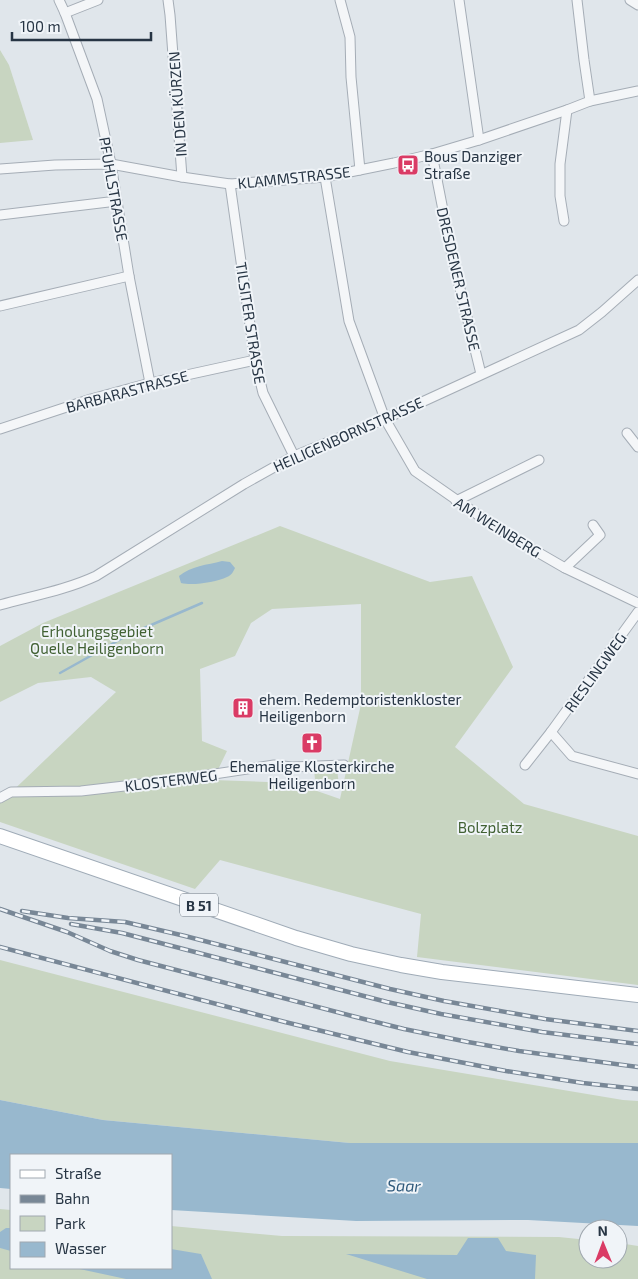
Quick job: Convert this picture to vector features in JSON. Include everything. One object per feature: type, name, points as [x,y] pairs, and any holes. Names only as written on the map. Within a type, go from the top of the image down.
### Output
[{"type":"main road","name":"B 51","points":[[0,836],[296,938],[351,954],[442,972],[638,995]]},
{"type":"street","name":"PFUHLSTRASSE","points":[[59,0],[97,99],[111,164],[129,276],[150,383]]},
{"type":"street","points":[[65,13],[98,0]]},
{"type":"street","name":"IN DEN KÜRZEN","points":[[168,0],[182,177]]},
{"type":"street","points":[[340,0],[350,37],[360,170]]},
{"type":"street","points":[[459,0],[479,140]]},
{"type":"street","points":[[576,0],[590,101]]},
{"type":"street","points":[[630,0],[638,5]]},
{"type":"street","name":"KLAMMSTRASSE","points":[[0,169],[55,165],[111,164],[230,184],[325,177],[432,154],[479,140],[590,101],[638,91]]},
{"type":"street","points":[[564,221],[560,196],[560,164],[567,110]]},
{"type":"street","name":"DRESDENER STRASSE","points":[[432,154],[452,256],[482,374]]},
{"type":"street","name":"AM WEINBERG","points":[[325,177],[349,321],[385,419],[415,472],[501,531],[565,568],[638,603]]},
{"type":"street","name":"TILSITER STRASSE","points":[[230,184],[256,360],[263,393],[294,456]]},
{"type":"street","points":[[0,214],[117,201]]},
{"type":"street","points":[[0,306],[129,276]]},
{"type":"street","name":"HEILIGENBORNSTRASSE","points":[[0,605],[61,589],[96,576],[244,484],[294,456],[385,419],[579,330],[638,280]]},
{"type":"street","name":"BARBARASTRASSE","points":[[0,429],[91,399],[150,383],[256,360]]},
{"type":"street","points":[[627,433],[638,447]]},
{"type":"street","points":[[456,501],[539,460]]},
{"type":"street","points":[[565,568],[600,535],[593,525]]},
{"type":"street","name":"RIESLINGWEG","points":[[525,765],[638,612]]},
{"type":"street","points":[[551,732],[572,756],[638,774]]},
{"type":"street","name":"KLOSTERWEG","points":[[0,798],[11,792],[81,791],[168,781],[274,765],[292,767],[344,765]]},
{"type":"green space","points":[[0,50],[9,65],[33,140],[0,143]]},
{"type":"green space","points":[[280,526],[430,582],[472,576],[513,667],[455,747],[524,804],[638,836],[638,985],[417,957],[421,914],[220,860],[195,889],[0,822],[0,803],[116,692],[91,677],[38,683],[0,702],[0,646],[43,623]],"holes":[[[361,604],[361,704],[340,799],[294,783],[213,780],[227,751],[202,741],[200,669],[235,656],[251,623],[272,609]]]},
{"type":"green space","points":[[337,768],[339,786],[316,788],[314,770]]},
{"type":"green space","points":[[0,960],[390,1061],[638,1101],[638,1143],[350,1143],[103,1120],[0,1100]]},
{"type":"green space","points":[[0,1209],[10,1210],[10,1269],[172,1269],[172,1226],[282,1236],[559,1237],[578,1239],[578,1269],[628,1269],[628,1244],[638,1246],[638,1279],[0,1279]]},
{"type":"water","points":[[222,561],[230,562],[235,568],[229,576],[204,583],[181,583],[179,576],[189,570]]},
{"type":"water","name":"Saar","points":[[0,1100],[103,1120],[350,1143],[638,1143],[638,1226],[628,1225],[628,1219],[578,1219],[578,1223],[528,1220],[356,1221],[172,1210],[172,1154],[10,1154],[10,1189],[0,1188]]},
{"type":"water","points":[[10,1228],[10,1251],[0,1248],[0,1232]]},
{"type":"water","points":[[468,1238],[498,1238],[506,1251],[536,1255],[535,1279],[427,1279],[346,1254],[457,1255]]},
{"type":"water","points":[[172,1249],[201,1254],[212,1279],[126,1279],[80,1269],[172,1269]]},
{"type":"waterway","points":[[60,673],[128,635],[202,603]]},
{"type":"railway","points":[[0,909],[67,932],[110,951],[138,960],[404,1029],[519,1051],[638,1067]]},
{"type":"railway","points":[[22,911],[68,918],[125,922],[444,1001],[545,1019],[638,1031]]},
{"type":"railway","points":[[71,924],[122,933],[387,1002],[441,1014],[542,1032],[638,1044]]},
{"type":"railway","points":[[0,947],[285,1022],[408,1052],[506,1071],[638,1089]]},
{"type":"place","name":"Bous Danziger Straße","points":[[408,165]]},
{"type":"place","name":"ehem. Redemptoristenkloster Heiligenborn","points":[[243,708]]},
{"type":"place","name":"Ehemalige Klosterkirche Heiligenborn","points":[[312,743]]},
{"type":"park label","name":"Erholungsgebiet Quelle Heiligenborn","points":[[97,640]]},
{"type":"park label","name":"Bolzplatz","points":[[490,827]]}]
